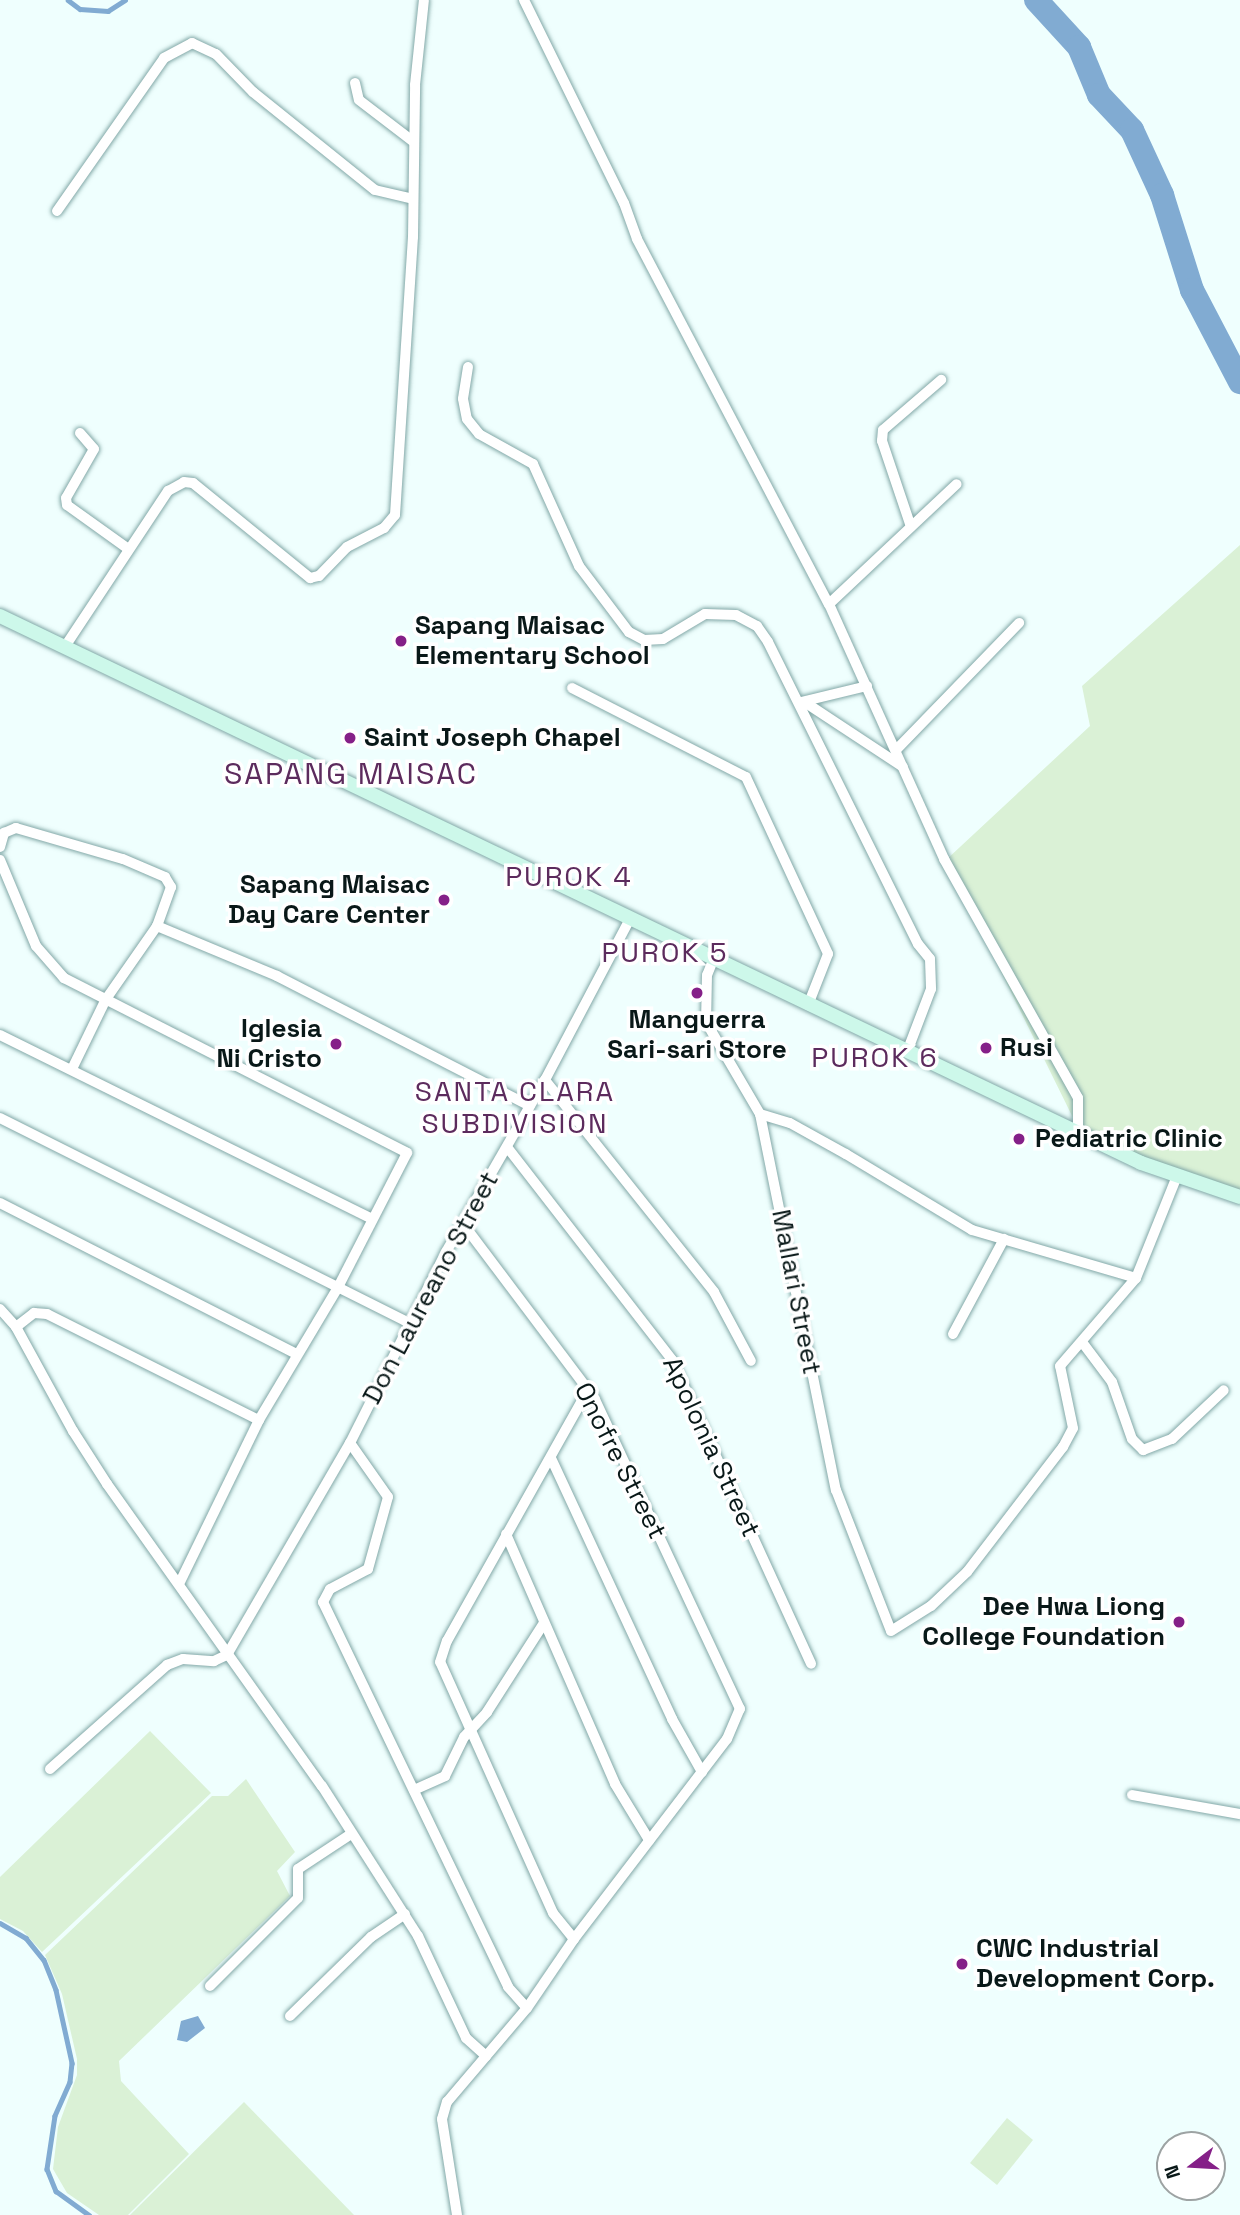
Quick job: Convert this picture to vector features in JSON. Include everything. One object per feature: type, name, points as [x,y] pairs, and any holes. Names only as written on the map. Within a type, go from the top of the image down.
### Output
[{"type":"main road","points":[[0,616],[66,645],[1078,1133],[1177,1177],[1240,1197]]},
{"type":"street","points":[[66,645],[127,548],[167,491],[184,482],[193,483],[310,578],[319,576],[347,547],[384,528],[395,515],[424,0]]},
{"type":"street","points":[[524,0],[624,203],[637,239],[829,604],[944,859],[1078,1098],[1078,1133]]},
{"type":"street","points":[[57,211],[164,58],[192,43],[216,54],[253,92],[375,190],[413,199]]},
{"type":"street","points":[[355,83],[359,100],[414,142]]},
{"type":"street","points":[[468,367],[463,399],[467,419],[479,434],[533,464],[579,565],[629,632],[644,640],[663,639],[705,614],[736,615],[757,626],[800,702],[918,944],[930,959],[931,989],[907,1052]]},
{"type":"street","points":[[910,524],[881,441],[883,430],[941,380]]},
{"type":"street","points":[[80,433],[94,449],[66,498],[67,505],[127,548]]},
{"type":"street","points":[[829,604],[910,524],[957,484]]},
{"type":"street","points":[[896,750],[1019,623]]},
{"type":"street","points":[[800,702],[867,686]]},
{"type":"street","points":[[572,688],[746,776],[828,954],[808,1005]]},
{"type":"street","points":[[800,702],[903,767]]},
{"type":"street","points":[[0,847],[4,833],[16,828],[123,859],[165,877],[171,897],[157,926],[106,999],[72,1069]]},
{"type":"street","points":[[0,860],[43,957],[64,978],[407,1153],[370,1218],[337,1289],[295,1353],[259,1420],[179,1584]]},
{"type":"street","name":"Don Laureano Street","points":[[227,1655],[350,1443],[410,1323],[545,1080],[631,917]]},
{"type":"street","points":[[157,926],[277,975],[530,1106]]},
{"type":"street","name":"Mallari Street","points":[[714,958],[707,975],[706,1023],[760,1114],[836,1490],[891,1631],[931,1606],[967,1572],[1063,1447],[1073,1428],[1058,1371],[1082,1342]]},
{"type":"street","points":[[0,1035],[370,1218]]},
{"type":"street","points":[[545,1080],[714,1292],[751,1361]]},
{"type":"street","points":[[760,1114],[790,1123],[967,1227],[1136,1278]]},
{"type":"street","points":[[0,1118],[337,1289],[410,1323]]},
{"type":"street","name":"Apolonia Street","points":[[507,1147],[672,1360],[811,1664]]},
{"type":"street","points":[[1177,1177],[1136,1278],[1082,1342],[1112,1382],[1132,1439],[1143,1450],[1172,1439],[1224,1390]]},
{"type":"street","points":[[0,1203],[295,1353]]},
{"type":"street","name":"Onofre Street","points":[[463,1224],[588,1390],[738,1702],[739,1718],[702,1772]]},
{"type":"street","points":[[953,1334],[1003,1239]]},
{"type":"street","points":[[0,1309],[16,1327],[72,1431],[405,1914],[466,2038],[486,2056]]},
{"type":"street","points":[[16,1327],[34,1313],[47,1314],[259,1420]]},
{"type":"street","points":[[574,1940],[553,1913],[440,1661],[506,1534],[588,1390]]},
{"type":"street","points":[[350,1443],[388,1497],[368,1569],[322,1598],[508,1987],[527,2008]]},
{"type":"street","points":[[457,2215],[442,2119],[447,2102],[527,2008],[574,1940],[702,1772],[672,1719],[551,1458]]},
{"type":"street","points":[[506,1534],[615,1784],[649,1840]]},
{"type":"street","points":[[414,1790],[445,1776],[464,1737],[471,1733],[544,1623]]},
{"type":"street","points":[[50,1769],[167,1665],[183,1659],[214,1661],[227,1655]]},
{"type":"street","points":[[1132,1795],[1240,1814]]},
{"type":"street","points":[[210,1986],[298,1898],[300,1891],[295,1875],[303,1863],[351,1833]]},
{"type":"street","points":[[290,2016],[371,1937],[405,1914]]},
{"type":"green space","points":[[1240,545],[1240,1194],[1168,1170],[1079,1130],[946,860],[1090,726],[1082,686]]},
{"type":"green space","points":[[150,1731],[211,1793],[42,1952],[23,1931],[0,1919],[0,1877]]},
{"type":"green space","points":[[246,1779],[295,1852],[277,1871],[290,1896],[119,2061],[121,2081],[189,2154],[128,2215],[99,2215],[67,2193],[53,2169],[58,2127],[77,2075],[77,2059],[62,1994],[45,1955],[212,1796],[228,1796]]},
{"type":"green space","points":[[244,2102],[354,2215],[130,2215]]},
{"type":"green space","points":[[1007,2118],[1033,2140],[997,2185],[970,2163]]},
{"type":"water","points":[[198,2016],[205,2028],[187,2042],[177,2040],[181,2021]]},
{"type":"waterway","points":[[68,0],[80,9],[108,11],[125,0]]},
{"type":"waterway","points":[[1036,0],[1079,47],[1099,95],[1132,130],[1162,195],[1192,290],[1240,382]]},
{"type":"waterway","points":[[0,1923],[26,1938],[44,1960],[56,1990],[72,2063],[70,2082],[55,2116],[47,2169],[56,2191],[89,2215]]},
{"type":"place","name":"Sapang Maisac Elementary School","points":[[401,641]]},
{"type":"place","name":"Saint Joseph Chapel","points":[[350,738]]},
{"type":"place","name":"Sapang Maisac Day Care Center","points":[[444,900]]},
{"type":"place","name":"Manguerra Sari-sari Store","points":[[697,993]]},
{"type":"place","name":"Iglesia Ni Cristo","points":[[336,1044]]},
{"type":"place","name":"Rusi","points":[[986,1048]]},
{"type":"place","name":"Pediatric Clinic","points":[[1019,1139]]},
{"type":"place","name":"Dee Hwa Liong College Foundation","points":[[1179,1622]]},
{"type":"place","name":"CWC Industrial Development Corp.","points":[[962,1964]]},
{"type":"district","name":"SAPANG MAISAC","points":[[351,774]]},
{"type":"district","name":"PUROK 4","points":[[569,876]]},
{"type":"district","name":"PUROK 5","points":[[665,952]]},
{"type":"district","name":"PUROK 6","points":[[875,1057]]},
{"type":"district","name":"SANTA CLARA SUBDIVISION","points":[[515,1107]]}]
